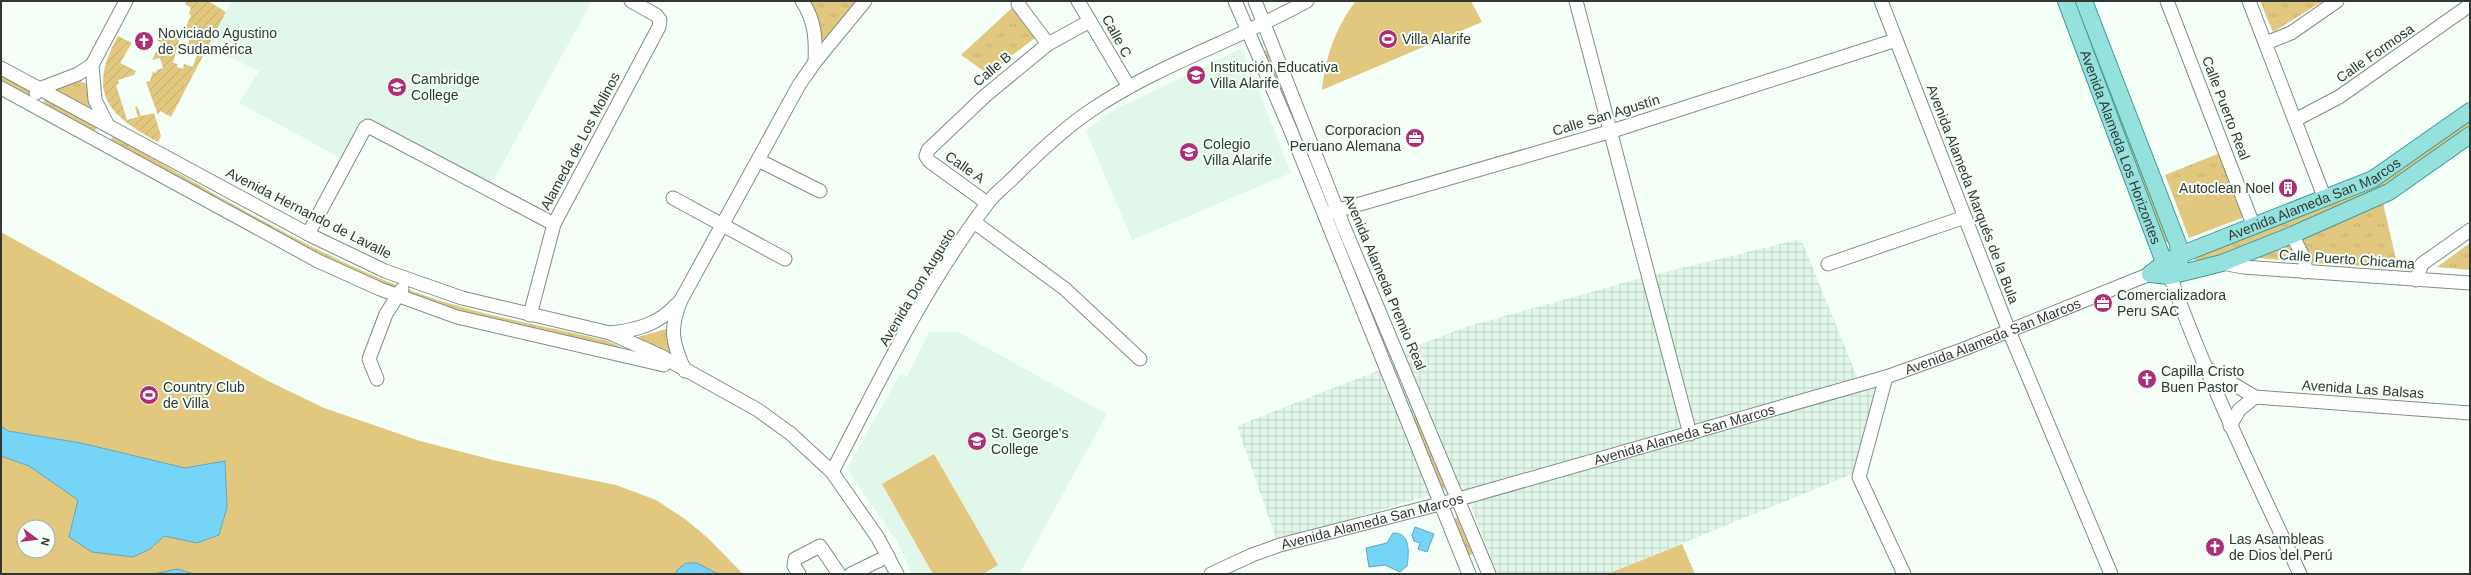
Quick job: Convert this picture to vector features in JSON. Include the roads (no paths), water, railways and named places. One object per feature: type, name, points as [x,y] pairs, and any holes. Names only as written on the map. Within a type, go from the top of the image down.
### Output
[{"type":"main road","name":"Avenida Alameda Los Horizontes","points":[[2066,1],[2172,271]]},
{"type":"main road","name":"Avenida Alameda Los Horizontes","points":[[2084,1],[2178,244],[2180,255]]},
{"type":"main road","name":"Avenida Alameda San Marcos","points":[[2172,271],[2180,255],[2254,228],[2386,172],[2470,111]]},
{"type":"main road","name":"Avenida Alameda San Marcos","points":[[2150,274],[2222,263],[2292,235],[2390,192],[2470,135]]},
{"type":"street","points":[[30,104],[39,89],[78,74],[92,65],[126,1]]},
{"type":"street","name":"Alameda de Los Molinos","points":[[530,315],[554,224],[659,27],[660,20],[656,15],[631,1]]},
{"type":"street","points":[[802,1],[813,22],[816,42],[815,62]]},
{"type":"street","points":[[685,371],[677,354],[672,334],[675,315],[681,300],[758,160],[815,62],[865,1]]},
{"type":"street","name":"Calle C","points":[[1078,1],[1129,87]]},
{"type":"street","points":[[1235,1],[1294,141],[1323,216],[1469,574]]},
{"type":"street","name":"Avenida Alameda Premio Real","points":[[1254,1],[1337,211],[1459,499],[1489,574]]},
{"type":"street","name":"Avenida Don Augusto","points":[[832,472],[937,278],[987,203],[1042,150],[1091,110],[1129,87],[1190,56],[1264,25],[1307,1]]},
{"type":"street","points":[[1576,1],[1612,131],[1690,434]]},
{"type":"street","name":"Avenida Alameda Marqués de la Bula","points":[[1881,1],[2009,331],[2111,574]]},
{"type":"street","name":"Calle Puerto Real","points":[[2167,1],[2254,228]]},
{"type":"street","points":[[2249,1],[2325,199]]},
{"type":"street","points":[[2266,43],[2291,33],[2337,1]]},
{"type":"street","points":[[1018,4],[1048,44]]},
{"type":"street","name":"Calle Formosa","points":[[2295,120],[2339,97],[2470,5]]},
{"type":"street","name":"Calle B","points":[[926,156],[928,150],[986,95],[1048,44],[1090,20]]},
{"type":"street","name":"Calle San Agustín","points":[[1323,216],[1612,131],[1896,40]]},
{"type":"street","points":[[92,65],[95,100],[107,125],[98,142]]},
{"type":"street","name":"Avenida Hernando de Lavalle","points":[[1,68],[308,234],[385,272],[462,298],[610,333],[661,356],[685,371],[758,410],[791,434],[832,472],[853,500],[888,556],[897,574]]},
{"type":"street","name":"Avenida Hernando de Lavalle","points":[[1,88],[318,261],[399,296],[464,318],[526,334],[640,358],[685,371]]},
{"type":"street","points":[[308,234],[368,126],[554,224]]},
{"type":"street","points":[[1294,141],[1307,134]]},
{"type":"street","name":"Calle A","points":[[926,156],[928,161],[987,203]]},
{"type":"street","points":[[758,160],[820,191]]},
{"type":"street","points":[[673,198],[785,259]]},
{"type":"street","points":[[1828,264],[1965,216]]},
{"type":"street","points":[[974,222],[1064,289],[1140,359]]},
{"type":"street","points":[[2416,280],[2422,264],[2470,230]]},
{"type":"street","points":[[2292,235],[2305,260],[2305,272]]},
{"type":"street","name":"Calle Puerto Chicama","points":[[2222,263],[2243,267],[2305,272],[2470,283]]},
{"type":"street","points":[[2172,271],[2176,293],[2204,366],[2230,426],[2300,574]]},
{"type":"street","name":"Avenida Alameda San Marcos","points":[[1211,574],[1252,555],[1280,545],[1459,499],[1690,434],[1886,376],[2009,331],[2150,274]]},
{"type":"street","points":[[377,379],[369,359],[386,314],[399,296],[406,278]]},
{"type":"street","points":[[610,333],[633,330],[651,324],[669,313],[681,300]]},
{"type":"street","points":[[1383,360],[1398,354]]},
{"type":"street","name":"Avenida Las Balsas","points":[[2204,366],[2255,397],[2470,413]]},
{"type":"street","points":[[1886,376],[1859,476],[1904,574]]},
{"type":"street","points":[[2230,426],[2240,410],[2255,397]]},
{"type":"street","points":[[1402,407],[1417,400]]},
{"type":"street","points":[[799,574],[794,566],[795,559],[820,546],[839,574]]},
{"type":"street","points":[[851,574],[888,556]]},
{"type":"water","points":[[1,426],[8,431],[81,443],[185,468],[225,461],[227,507],[219,535],[197,543],[164,536],[150,549],[133,557],[92,552],[69,537],[78,500],[29,466],[1,456]]},
{"type":"water","points":[[1415,527],[1434,534],[1427,552],[1418,549],[1420,543],[1414,541],[1412,535]]},
{"type":"water","points":[[1393,533],[1403,536],[1406,540],[1408,545],[1407,566],[1400,572],[1385,565],[1369,567],[1366,548],[1387,543]]},
{"type":"water","points":[[686,563],[697,563],[718,574],[676,574],[677,570]]},
{"type":"water","points":[[177,569],[194,574],[153,574]]},
{"type":"place","name":"Villa Alarife","points":[[1388,39]]},
{"type":"place","name":"Noviciado Agustino de Sudamérica","points":[[144,41]]},
{"type":"place","name":"Institución Educativa Villa Alarife","points":[[1196,75]]},
{"type":"place","name":"Cambridge College","points":[[397,87]]},
{"type":"place","name":"Corporacion Peruano Alemana","points":[[1415,138]]},
{"type":"place","name":"Colegio Villa Alarife","points":[[1189,152]]},
{"type":"place","name":"Autoclean Noel","points":[[2288,188]]},
{"type":"place","name":"Comercializadora Peru SAC","points":[[2103,303]]},
{"type":"place","name":"Capilla Cristo Buen Pastor","points":[[2147,379]]},
{"type":"place","name":"Country Club de Villa","points":[[149,395]]},
{"type":"place","name":"St. George's College","points":[[977,441]]},
{"type":"place","name":"Las Asambleas de Dios del Perú","points":[[2215,547]]}]
